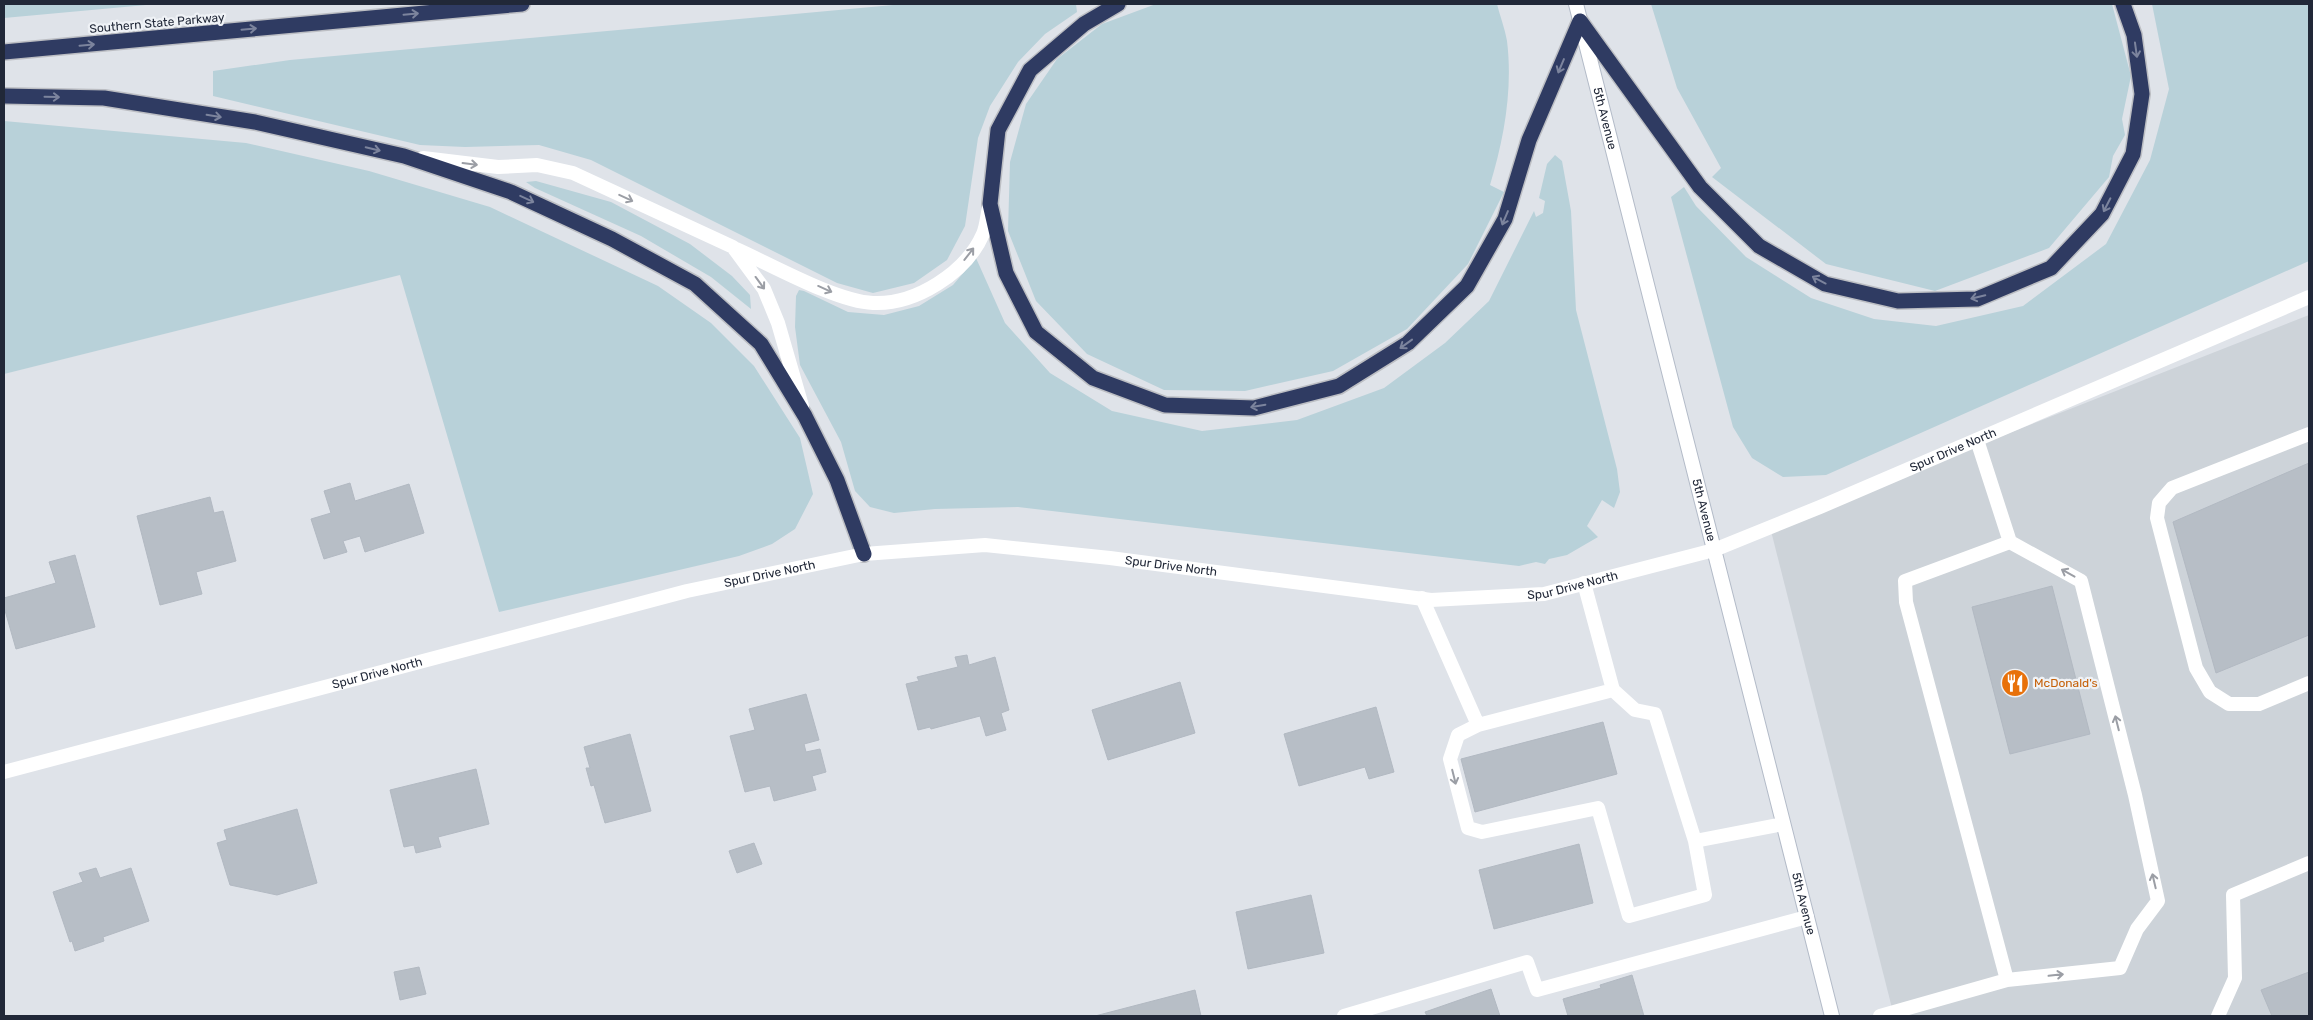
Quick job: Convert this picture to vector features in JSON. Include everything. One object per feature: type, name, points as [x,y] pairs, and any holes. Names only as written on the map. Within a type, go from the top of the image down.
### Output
[{"type":"highway","name":"Southern State Parkway","points":[[4,52],[522,4]]},
{"type":"highway","points":[[1118,4],[1084,24],[1030,70],[998,130],[990,204],[1006,273],[1036,332],[1093,378],[1165,405],[1184,406],[1254,408],[1339,386],[1408,343],[1467,286],[1505,220],[1529,140],[1580,21]]},
{"type":"highway","points":[[1580,21],[1700,187],[1759,246],[1826,284],[1898,301],[1977,299],[2051,268],[2102,214],[2133,154],[2142,94],[2134,35],[2123,4]]},
{"type":"highway","points":[[4,96],[104,98],[255,122],[404,156],[511,192],[612,239],[695,284],[761,344],[806,416],[838,480],[864,554]]},
{"type":"street","name":"5th Avenue","points":[[1576,4],[1832,1016]]},
{"type":"street","points":[[404,156],[498,167],[538,166],[573,173],[836,294],[873,303],[913,297],[947,278],[968,255],[983,234],[990,204]]},
{"type":"street","points":[[733,247],[764,289],[778,323],[806,416]]},
{"type":"street","name":"Spur Drive North","points":[[4,772],[687,591],[864,554],[985,545],[1110,558],[1431,600],[1544,594],[1714,550],[1977,440],[2309,297]]},
{"type":"street","points":[[2309,434],[2172,488],[2160,503],[2157,518],[2196,668],[2210,692],[2229,704],[2259,704],[2309,683]]},
{"type":"street","points":[[1880,1016],[2007,980],[2120,968],[2138,930],[2158,901],[2135,795],[2082,581],[2010,542],[1977,440]]},
{"type":"street","points":[[2007,980],[1906,602],[1905,581],[2010,542]]},
{"type":"street","points":[[1584,584],[1613,690],[1635,710],[1656,714],[1694,841],[1705,895],[1629,916],[1598,808],[1482,832],[1468,828],[1450,759],[1458,735],[1478,724],[1613,690]]},
{"type":"street","points":[[1422,598],[1478,724]]},
{"type":"street","points":[[1694,841],[1783,824]]},
{"type":"street","points":[[2218,1016],[2235,978],[2233,895],[2309,863]]},
{"type":"street","points":[[1344,1016],[1527,962],[1537,990],[1807,917]]},
{"type":"shaded area","points":[[4,4],[157,4],[4,18]]},
{"type":"shaded area","points":[[904,4],[1076,4],[1077,12],[1045,34],[1018,62],[990,106],[978,138],[965,226],[947,260],[914,283],[873,293],[837,283],[591,160],[539,145],[465,147],[420,145],[213,96],[213,71],[290,60]]},
{"type":"shaded area","points":[[1156,4],[1497,4],[1507,41],[1509,77],[1503,132],[1490,185],[1504,192],[1468,264],[1407,329],[1333,371],[1245,391],[1164,390],[1087,354],[1036,301],[1008,231],[1010,162],[1026,104],[1057,59],[1102,24]]},
{"type":"shaded area","points":[[1651,4],[2112,4],[2131,76],[2122,119],[2125,135],[2113,156],[2109,177],[2049,248],[1935,291],[1826,264],[1712,177],[1721,168],[1677,88]]},
{"type":"shaded area","points":[[2152,4],[2309,4],[2309,261],[1826,475],[1783,477],[1752,458],[1733,427],[1671,197],[1684,187],[1696,206],[1746,257],[1811,298],[1874,319],[1936,326],[2023,306],[2106,244],[2150,160],[2169,89]]},
{"type":"shaded area","points":[[4,121],[246,143],[369,171],[490,207],[658,286],[711,323],[754,366],[800,438],[813,494],[795,529],[772,544],[739,556],[499,612],[400,275],[4,374]]},
{"type":"shaded area","points":[[1555,155],[1562,161],[1571,211],[1576,310],[1617,469],[1620,492],[1614,508],[1602,500],[1587,526],[1598,537],[1567,555],[1549,559],[1545,564],[1536,562],[1519,566],[1018,507],[935,509],[894,513],[870,507],[855,491],[841,442],[800,365],[795,327],[796,296],[799,290],[848,312],[884,315],[919,306],[953,285],[976,258],[1005,323],[1050,373],[1112,411],[1202,431],[1297,420],[1384,388],[1445,343],[1489,301],[1534,211],[1536,217],[1543,213],[1545,201],[1539,198],[1547,164]]},
{"type":"shaded area","points":[[536,181],[611,202],[690,244],[732,276],[750,295],[751,309],[711,277],[641,236],[535,188],[526,182]]},
{"type":"shaded area","points":[[2309,315],[2309,1016],[1894,1016],[1770,527]]},
{"type":"building","points":[[2309,463],[2309,635],[2216,673],[2173,522]]},
{"type":"building","points":[[350,483],[355,501],[409,484],[424,533],[365,552],[360,536],[343,541],[347,552],[324,559],[311,519],[331,513],[324,491]]},
{"type":"building","points":[[210,497],[214,513],[223,511],[236,561],[196,572],[202,594],[160,605],[137,516]]},
{"type":"building","points":[[75,555],[95,627],[16,649],[4,607],[4,598],[56,583],[49,562]]},
{"type":"building","points":[[2052,586],[2090,734],[2010,754],[1972,607]]},
{"type":"building","points":[[967,655],[969,665],[995,657],[1009,710],[1001,713],[1006,730],[986,736],[980,716],[931,729],[930,727],[918,730],[906,684],[919,681],[917,677],[958,667],[955,657]]},
{"type":"building","points":[[1180,682],[1195,733],[1108,760],[1092,710]]},
{"type":"building","points":[[806,694],[819,740],[804,744],[806,752],[820,749],[826,772],[812,776],[816,790],[774,801],[770,786],[745,792],[730,736],[755,730],[749,709]]},
{"type":"building","points":[[1376,707],[1394,772],[1369,779],[1365,767],[1299,786],[1284,734]]},
{"type":"building","points":[[1603,722],[1617,774],[1475,812],[1461,759]]},
{"type":"building","points":[[630,734],[651,811],[605,823],[594,785],[591,786],[586,768],[590,768],[584,747]]},
{"type":"building","points":[[476,769],[489,824],[438,837],[441,847],[416,853],[414,845],[404,847],[390,790]]},
{"type":"building","points":[[297,809],[317,883],[277,895],[230,885],[217,843],[227,840],[224,830]]},
{"type":"building","points":[[754,843],[762,864],[737,873],[729,851]]},
{"type":"building","points":[[1579,844],[1593,903],[1494,929],[1479,870]]},
{"type":"building","points":[[96,868],[100,878],[131,868],[149,921],[103,937],[104,941],[75,951],[72,941],[70,942],[53,892],[83,882],[79,873]]},
{"type":"building","points":[[1311,895],[1324,953],[1248,969],[1236,912]]},
{"type":"building","points":[[419,967],[426,994],[400,1000],[394,972]]},
{"type":"building","points":[[2309,972],[2309,1016],[2272,1016],[2261,990]]},
{"type":"building","points":[[1632,975],[1644,1016],[1568,1016],[1563,999],[1601,988],[1600,985]]},
{"type":"building","points":[[1491,989],[1500,1016],[1427,1016],[1425,1012]]},
{"type":"building","points":[[1195,990],[1201,1016],[1095,1016]]},
{"type":"place","name":"McDonald's","points":[[2015,683]]}]
